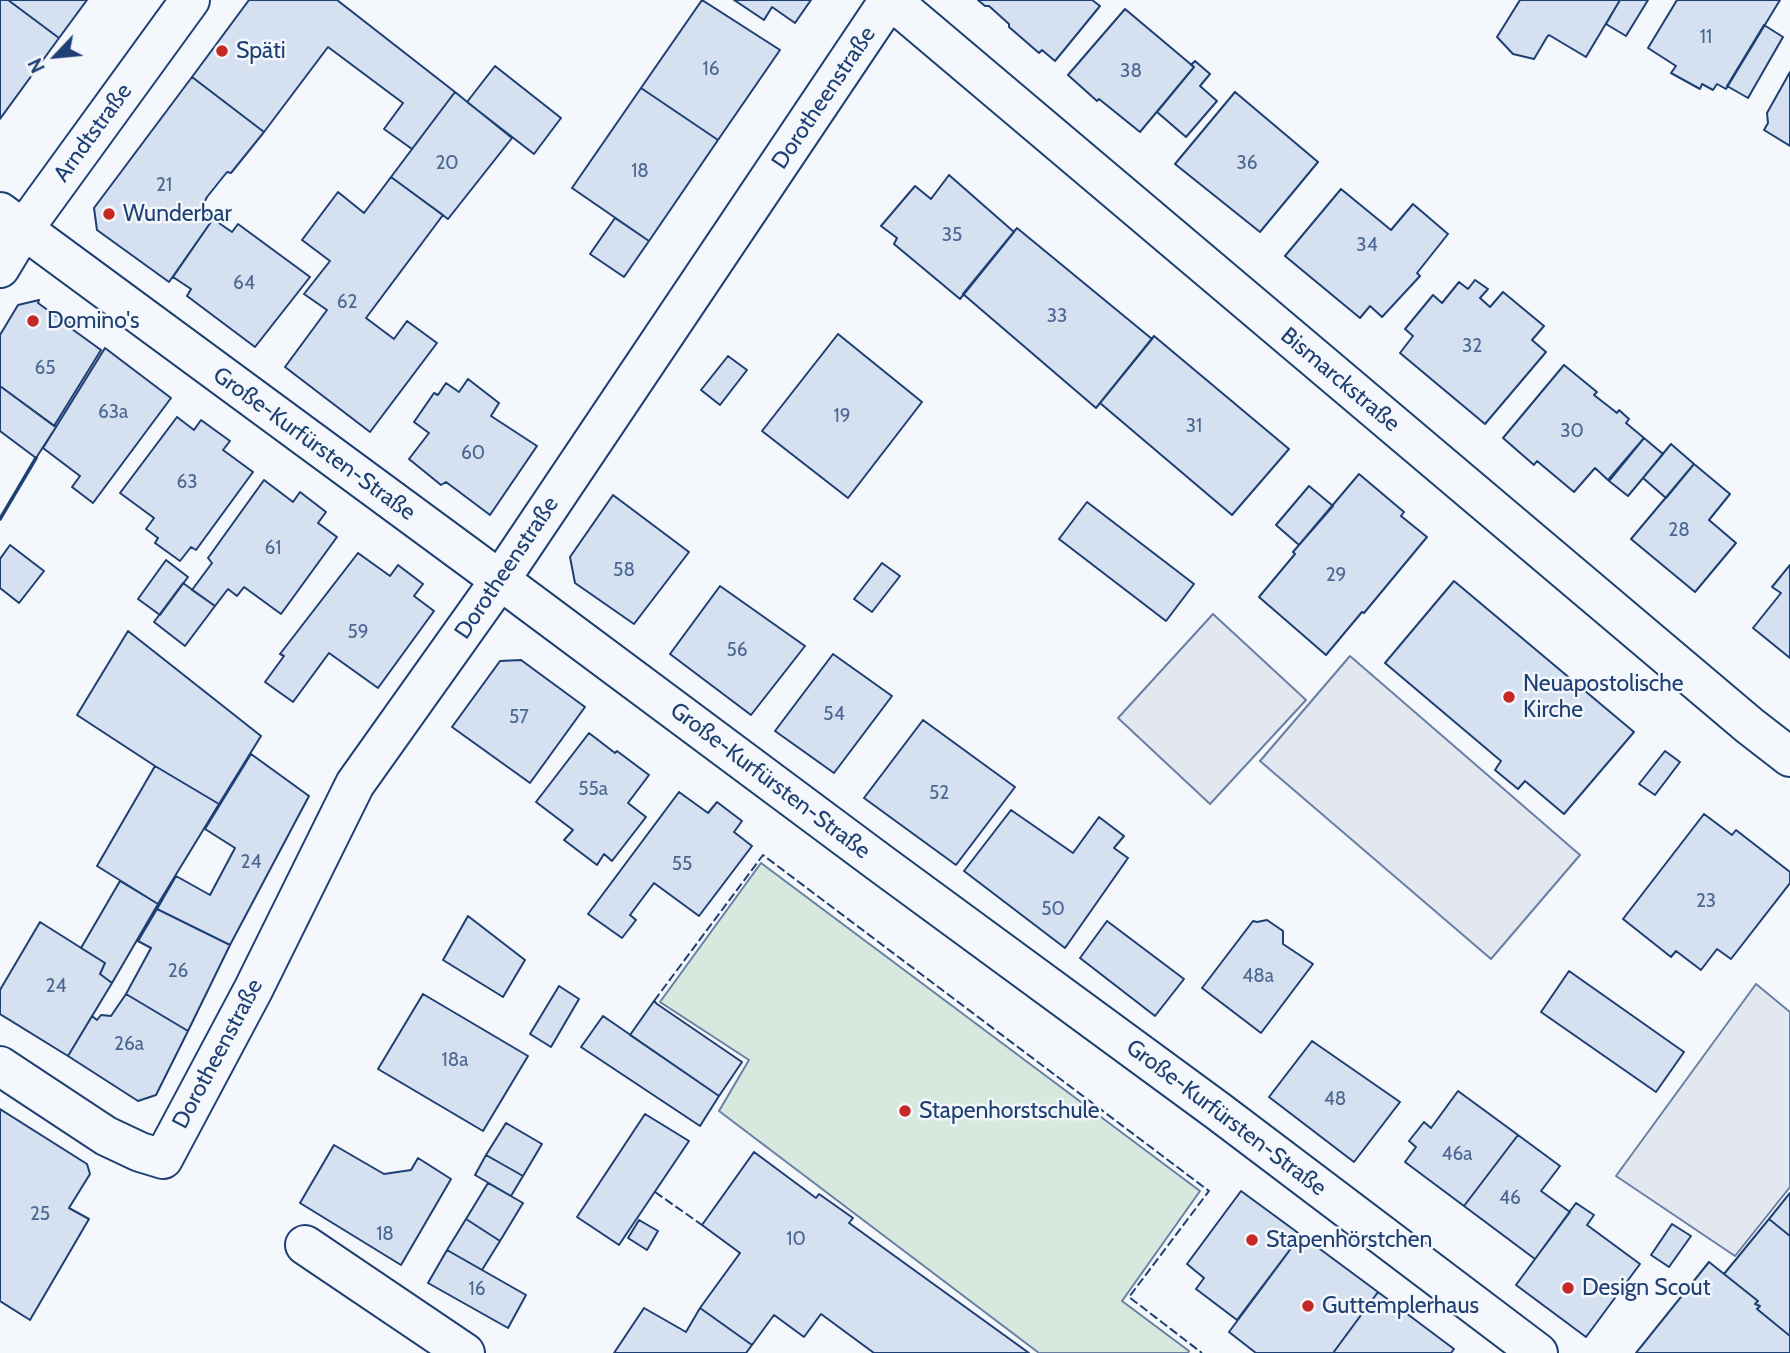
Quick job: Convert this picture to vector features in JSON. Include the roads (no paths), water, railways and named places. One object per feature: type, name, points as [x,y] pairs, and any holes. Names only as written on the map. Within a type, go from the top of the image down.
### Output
[{"type":"street","name":"Arndtstraße","points":[[0,268],[12,221],[190,0]]},
{"type":"street","name":"Dorotheenstraße","points":[[0,1066],[106,1136],[140,1152],[163,1158],[253,990],[355,784],[500,580],[890,0]]},
{"type":"street","name":"Bismarckstraße","points":[[890,0],[1790,757]]},
{"type":"street","name":"Große-Kurfürsten-Straße","points":[[12,221],[1218,1111],[1538,1353]]},
{"type":"street","points":[[305,1245],[465,1353]]},
{"type":"place","name":"Späti","points":[[222,51]]},
{"type":"place","name":"Wunderbar","points":[[109,214]]},
{"type":"place","name":"Domino's","points":[[33,321]]},
{"type":"place","name":"Neuapostolische Kirche","points":[[1509,697]]},
{"type":"place","name":"Stapenhorstschule","points":[[905,1111]]},
{"type":"place","name":"Stapenhörstchen","points":[[1252,1240]]},
{"type":"place","name":"Design Scout","points":[[1568,1288]]},
{"type":"place","name":"Guttemplerhaus","points":[[1308,1306]]}]
